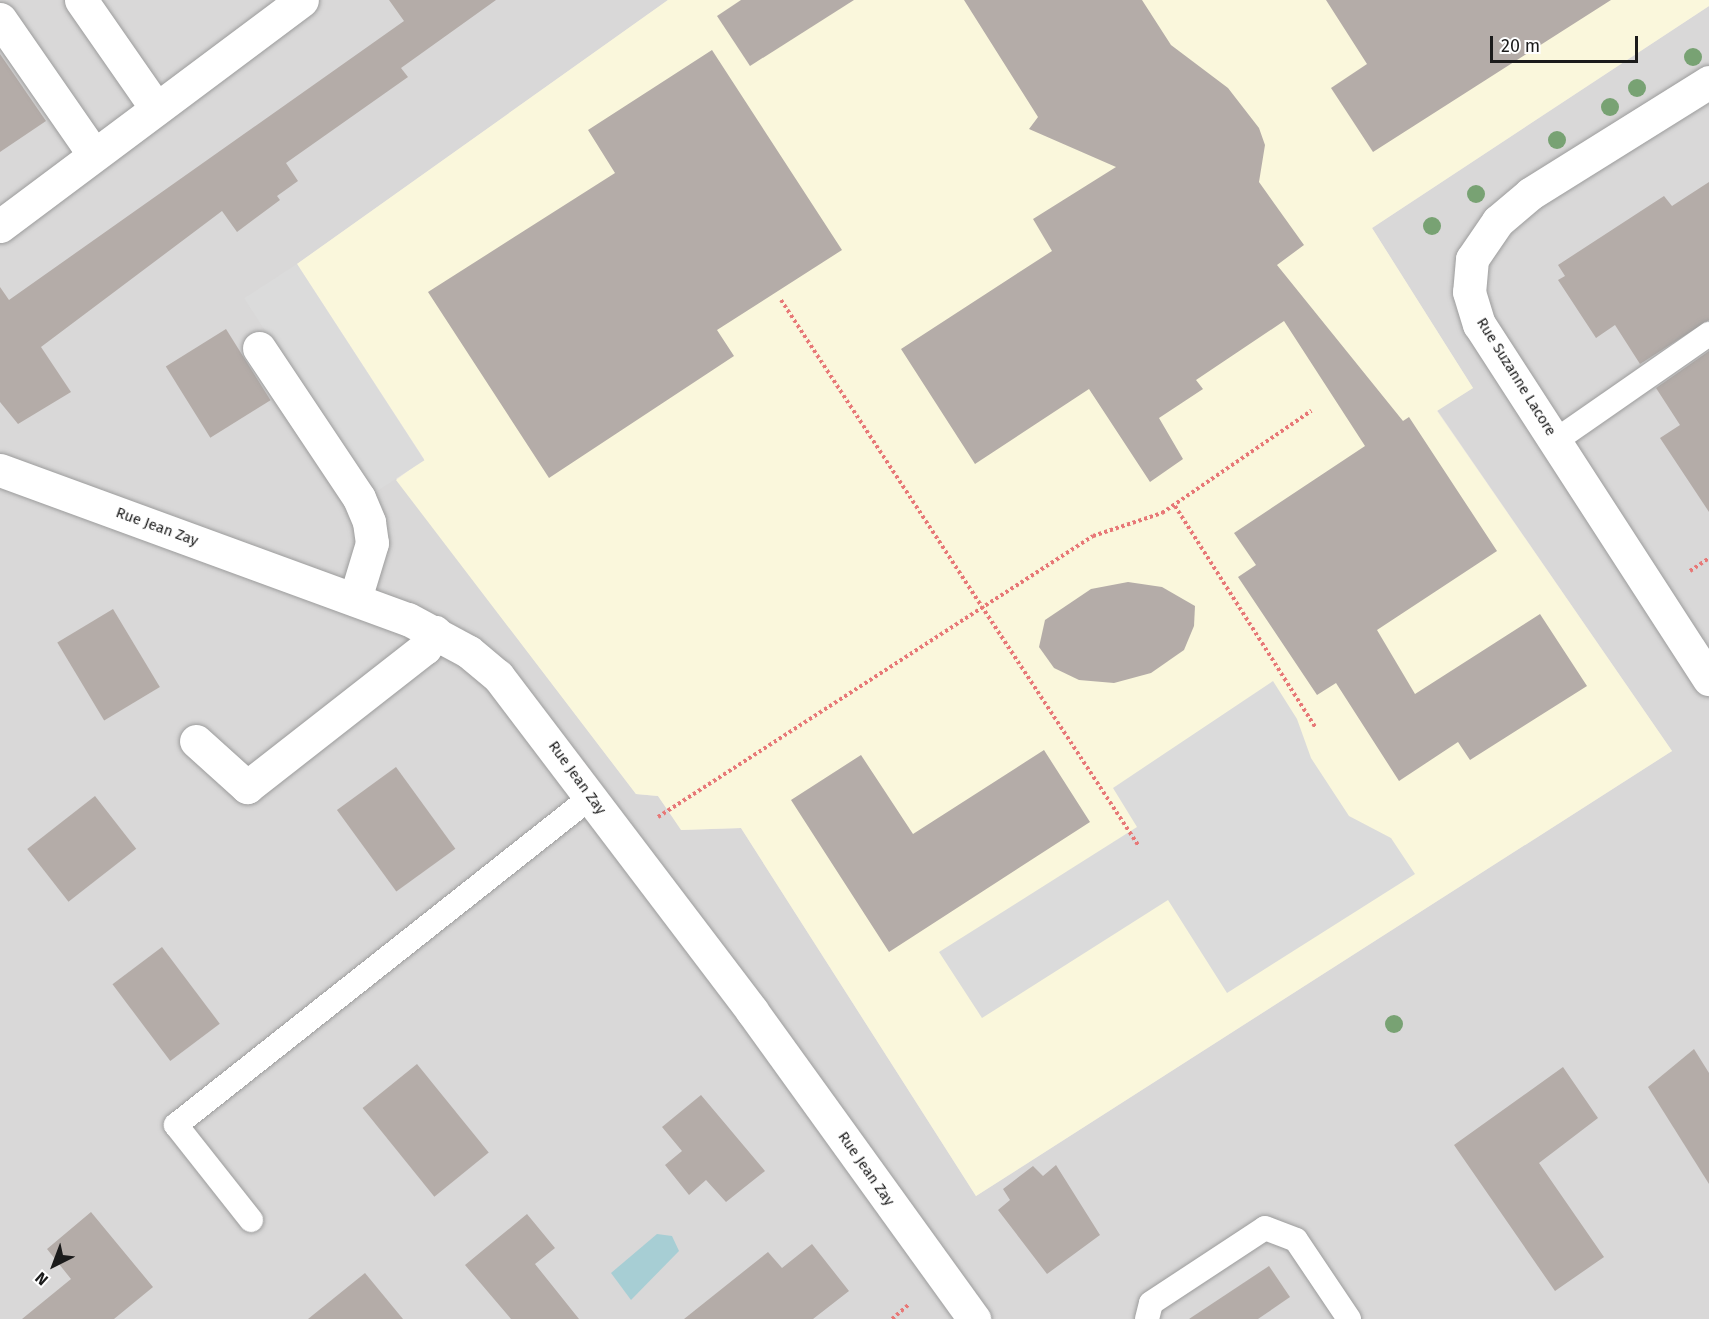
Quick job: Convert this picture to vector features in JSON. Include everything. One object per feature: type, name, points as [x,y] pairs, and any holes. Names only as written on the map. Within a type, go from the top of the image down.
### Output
[{"type":"street","points":[[81,0],[156,108]]},
{"type":"street","points":[[0,226],[302,0]]},
{"type":"street","points":[[0,19],[94,155]]},
{"type":"street","name":"Rue Suzanne Lacore","points":[[1709,82],[1530,194],[1498,221],[1472,259],[1469,292],[1479,324],[1709,679]]},
{"type":"street","points":[[259,348],[359,498],[369,522],[372,543],[355,599]]},
{"type":"street","name":"Rue Jean Zay","points":[[0,470],[355,599],[435,632],[498,676],[591,797],[974,1319]]},
{"type":"street","points":[[195,741],[247,787],[425,648],[435,632]]},
{"type":"lane","points":[[1555,441],[1709,334]]},
{"type":"lane","points":[[251,1221],[176,1125],[591,797]]},
{"type":"lane","points":[[1147,1319],[1151,1303],[1265,1228],[1296,1240],[1349,1319]]},
{"type":"path","points":[[781,300],[1138,845]]},
{"type":"path","points":[[625,845],[668,810],[1093,536],[1175,506],[1311,411]]},
{"type":"path","points":[[1175,506],[1316,728]]},
{"type":"shaded area","points":[[0,0],[668,0],[297,264],[397,480],[636,794],[658,796],[682,830],[741,828],[976,1196],[1672,751],[1437,410],[1473,388],[1372,228],[1709,6],[1709,1319],[0,1319]]},
{"type":"shaded area","points":[[668,0],[1709,0],[1709,6],[1372,228],[1473,388],[1437,411],[1672,751],[976,1196],[741,828],[681,830],[658,796],[636,794],[396,480],[424,459],[297,264]]},
{"type":"shaded area","points":[[297,264],[424,460],[372,495],[244,298]]},
{"type":"shaded area","points":[[1273,681],[1297,719],[1311,758],[1349,816],[1391,838],[1415,874],[1227,993],[1168,900],[982,1018],[939,952],[1137,827],[1113,788]]},
{"type":"water","points":[[657,1234],[672,1236],[679,1251],[631,1300],[611,1273]]},
{"type":"building","points":[[389,0],[496,0],[401,68],[408,77],[286,163],[298,181],[277,196],[280,200],[237,232],[222,211],[41,347],[71,392],[18,424],[0,402],[0,287],[9,300],[404,21]]},
{"type":"building","points":[[741,0],[854,0],[750,66],[717,16]]},
{"type":"building","points":[[964,0],[1142,0],[1171,45],[1228,88],[1259,128],[1265,145],[1259,182],[1304,245],[1277,265],[1403,421],[1409,417],[1497,551],[1377,630],[1415,694],[1540,614],[1587,686],[1470,760],[1458,742],[1399,781],[1336,683],[1317,695],[1238,577],[1256,565],[1234,533],[1365,446],[1284,321],[1196,380],[1203,389],[1159,418],[1183,459],[1150,482],[1089,389],[975,464],[901,349],[1052,251],[1033,219],[1116,167],[1029,129],[1038,117]]},
{"type":"building","points":[[1326,0],[1611,0],[1373,152],[1331,88],[1367,64]]},
{"type":"building","points":[[712,50],[842,250],[717,330],[734,356],[549,478],[428,292],[615,173],[588,130]]},
{"type":"building","points":[[0,54],[46,121],[0,152]]},
{"type":"building","points":[[1709,182],[1709,320],[1640,364],[1615,325],[1596,338],[1558,280],[1565,276],[1558,265],[1664,196],[1672,206]]},
{"type":"building","points":[[226,329],[271,400],[210,438],[166,367]]},
{"type":"building","points":[[1709,351],[1709,512],[1660,438],[1680,425],[1656,388]]},
{"type":"building","points":[[1128,582],[1162,587],[1195,606],[1194,626],[1184,650],[1151,673],[1114,683],[1079,680],[1054,668],[1039,647],[1045,620],[1091,589]]},
{"type":"building","points":[[113,609],[160,687],[104,720],[57,642]]},
{"type":"building","points":[[1044,750],[1090,822],[889,952],[791,800],[861,755],[913,834]]},
{"type":"building","points":[[396,767],[455,849],[396,892],[337,810]]},
{"type":"building","points":[[95,796],[136,849],[68,902],[27,849]]},
{"type":"building","points":[[162,947],[220,1024],[170,1061],[112,984]]},
{"type":"building","points":[[1694,1049],[1709,1073],[1709,1184],[1648,1087]]},
{"type":"building","points":[[417,1064],[489,1153],[434,1197],[363,1108]]},
{"type":"building","points":[[1563,1067],[1598,1118],[1539,1163],[1604,1257],[1555,1291],[1454,1145]]},
{"type":"building","points":[[701,1095],[765,1171],[726,1202],[706,1180],[689,1195],[665,1165],[682,1151],[662,1127]]},
{"type":"building","points":[[1056,1165],[1100,1235],[1047,1274],[998,1210],[1010,1200],[1003,1189],[1033,1166],[1043,1176]]},
{"type":"building","points":[[91,1212],[153,1287],[114,1319],[22,1319],[71,1279],[47,1249]]},
{"type":"building","points":[[527,1214],[555,1248],[535,1264],[579,1319],[511,1319],[465,1265]]},
{"type":"building","points":[[812,1244],[849,1291],[813,1319],[684,1319],[768,1252],[782,1268]]},
{"type":"building","points":[[1269,1266],[1290,1297],[1258,1319],[1189,1319]]},
{"type":"building","points":[[365,1273],[403,1319],[308,1319]]}]
